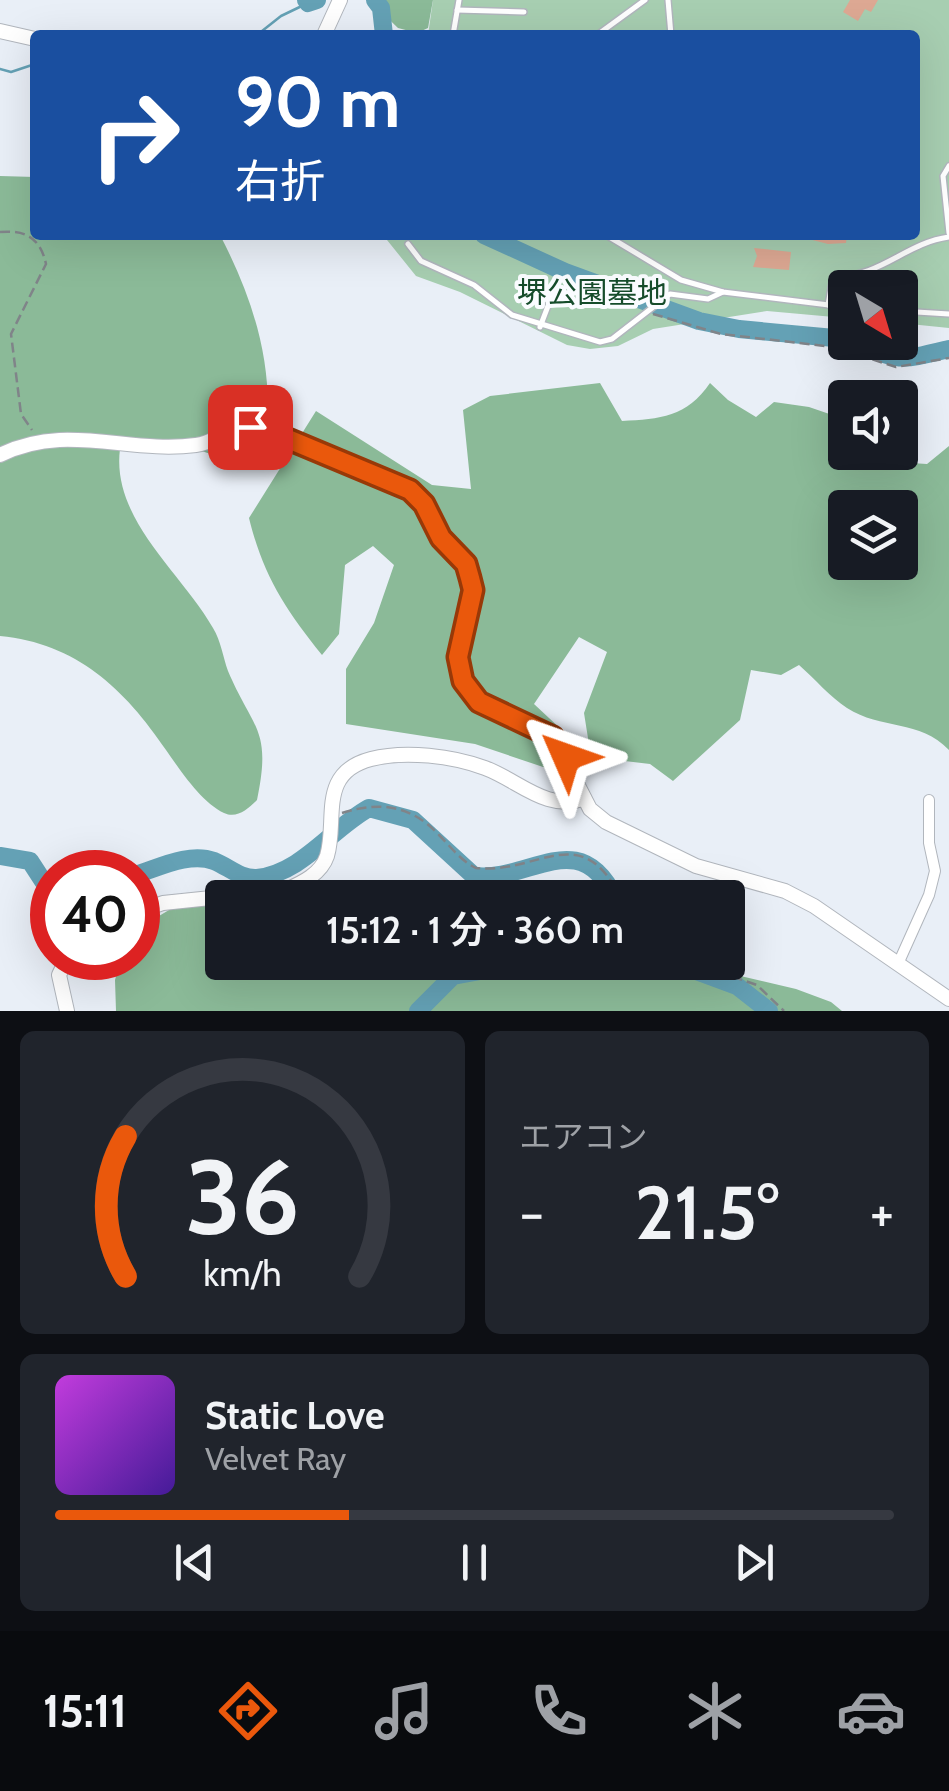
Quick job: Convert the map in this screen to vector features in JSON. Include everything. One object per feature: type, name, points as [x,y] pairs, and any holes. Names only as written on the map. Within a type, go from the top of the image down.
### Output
[{"type":"street","points":[[326,30],[340,0]]},
{"type":"street","points":[[0,31],[30,38]]},
{"type":"street","points":[[0,454],[24,442],[43,439],[202,445],[224,432],[250,427],[276,434],[410,490],[424,504],[441,538],[466,564],[470,578],[473,590],[458,657],[463,681],[479,702],[553,737],[584,798],[606,822],[696,866],[785,892],[814,906],[949,999]]},
{"type":"street","points":[[160,904],[286,890],[318,871],[326,858],[331,798],[345,774],[375,758],[459,759],[488,768],[557,804],[584,798]]},
{"type":"street","points":[[898,964],[930,896],[935,871],[929,843],[928,800]]},
{"type":"street","points":[[59,980],[66,1011]]},
{"type":"lane","points":[[454,30],[458,0]]},
{"type":"lane","points":[[603,30],[645,0]]},
{"type":"lane","points":[[668,0],[671,30]]},
{"type":"lane","points":[[456,10],[524,12]]},
{"type":"lane","points":[[872,270],[949,234],[943,176],[949,166]]},
{"type":"lane","points":[[614,240],[681,280],[723,292],[828,305]]},
{"type":"lane","points":[[408,244],[421,261],[452,272],[512,315],[540,327],[600,342],[612,340],[678,292],[708,299],[723,292]]},
{"type":"lane","points":[[540,327],[553,293]]},
{"type":"lane","points":[[918,312],[949,314]]},
{"type":"path","points":[[0,232],[20,231],[30,236]]},
{"type":"path","points":[[35,240],[46,264],[11,334],[10,350],[21,414],[28,427],[43,439]]},
{"type":"path","points":[[649,312],[721,334],[834,347],[896,367],[949,358]]},
{"type":"path","points":[[329,821],[368,805],[406,812],[433,828],[467,864],[476,868],[558,855],[582,857],[601,864],[610,880]]},
{"type":"path","points":[[742,980],[756,985],[784,1011]]},
{"type":"green space","points":[[369,0],[433,0],[428,28],[398,28]]},
{"type":"green space","name":"堺公園墓地","points":[[433,0],[949,0],[949,328],[918,325],[918,270],[828,270],[828,316],[767,311],[653,329],[618,346],[590,349],[567,345],[460,292],[416,276],[387,240],[920,240],[920,30],[429,30]]},
{"type":"green space","points":[[0,176],[30,177],[30,240],[222,240],[254,315],[268,398],[264,456],[230,459],[174,442],[137,441],[120,449],[120,474],[137,522],[213,628],[228,671],[258,731],[262,758],[257,800],[238,814],[229,815],[215,808],[184,776],[133,707],[96,673],[52,648],[0,636]]},
{"type":"green space","points":[[600,383],[622,421],[649,419],[682,409],[710,383],[756,417],[774,402],[828,414],[828,470],[918,470],[918,463],[927,464],[949,446],[949,750],[926,733],[847,708],[799,665],[781,675],[751,670],[740,720],[673,781],[650,764],[591,757],[584,713],[607,652],[579,637],[534,704],[564,732],[546,768],[475,744],[346,724],[346,669],[374,623],[394,565],[373,546],[345,565],[339,634],[322,655],[277,591],[249,518],[316,411],[432,485],[471,489],[463,410],[490,396]]},
{"type":"green space","points":[[205,891],[205,980],[745,977],[796,989],[831,1002],[842,1011],[116,1011],[115,980],[160,980],[160,915]]},
{"type":"building","points":[[850,0],[878,0],[871,12],[865,9],[858,21],[843,12]]},
{"type":"building","points":[[812,240],[846,240],[846,243]]},
{"type":"building","points":[[754,248],[791,252],[789,270],[753,267],[757,256]]},
{"type":"waterway","points":[[306,0],[317,0]]},
{"type":"waterway","points":[[375,0],[381,8],[383,30]]},
{"type":"waterway","points":[[263,30],[308,3]]},
{"type":"waterway","points":[[0,69],[11,72],[30,66]]},
{"type":"waterway","points":[[495,240],[565,272],[699,321],[828,337]]},
{"type":"waterway","points":[[918,356],[949,349]]},
{"type":"waterway","points":[[160,867],[195,858],[214,861],[251,878],[273,874],[302,859],[369,808],[413,820],[474,876],[494,876],[569,860],[586,864],[604,880]]},
{"type":"waterway","points":[[0,856],[30,861]]},
{"type":"waterway","points":[[418,1011],[449,980]]},
{"type":"waterway","points":[[721,980],[737,986],[769,1011]]},
{"type":"route","points":[[250,427],[276,434],[410,490],[424,504],[441,538],[466,564],[473,590],[458,657],[463,681],[479,702],[553,737],[566,757]]}]
